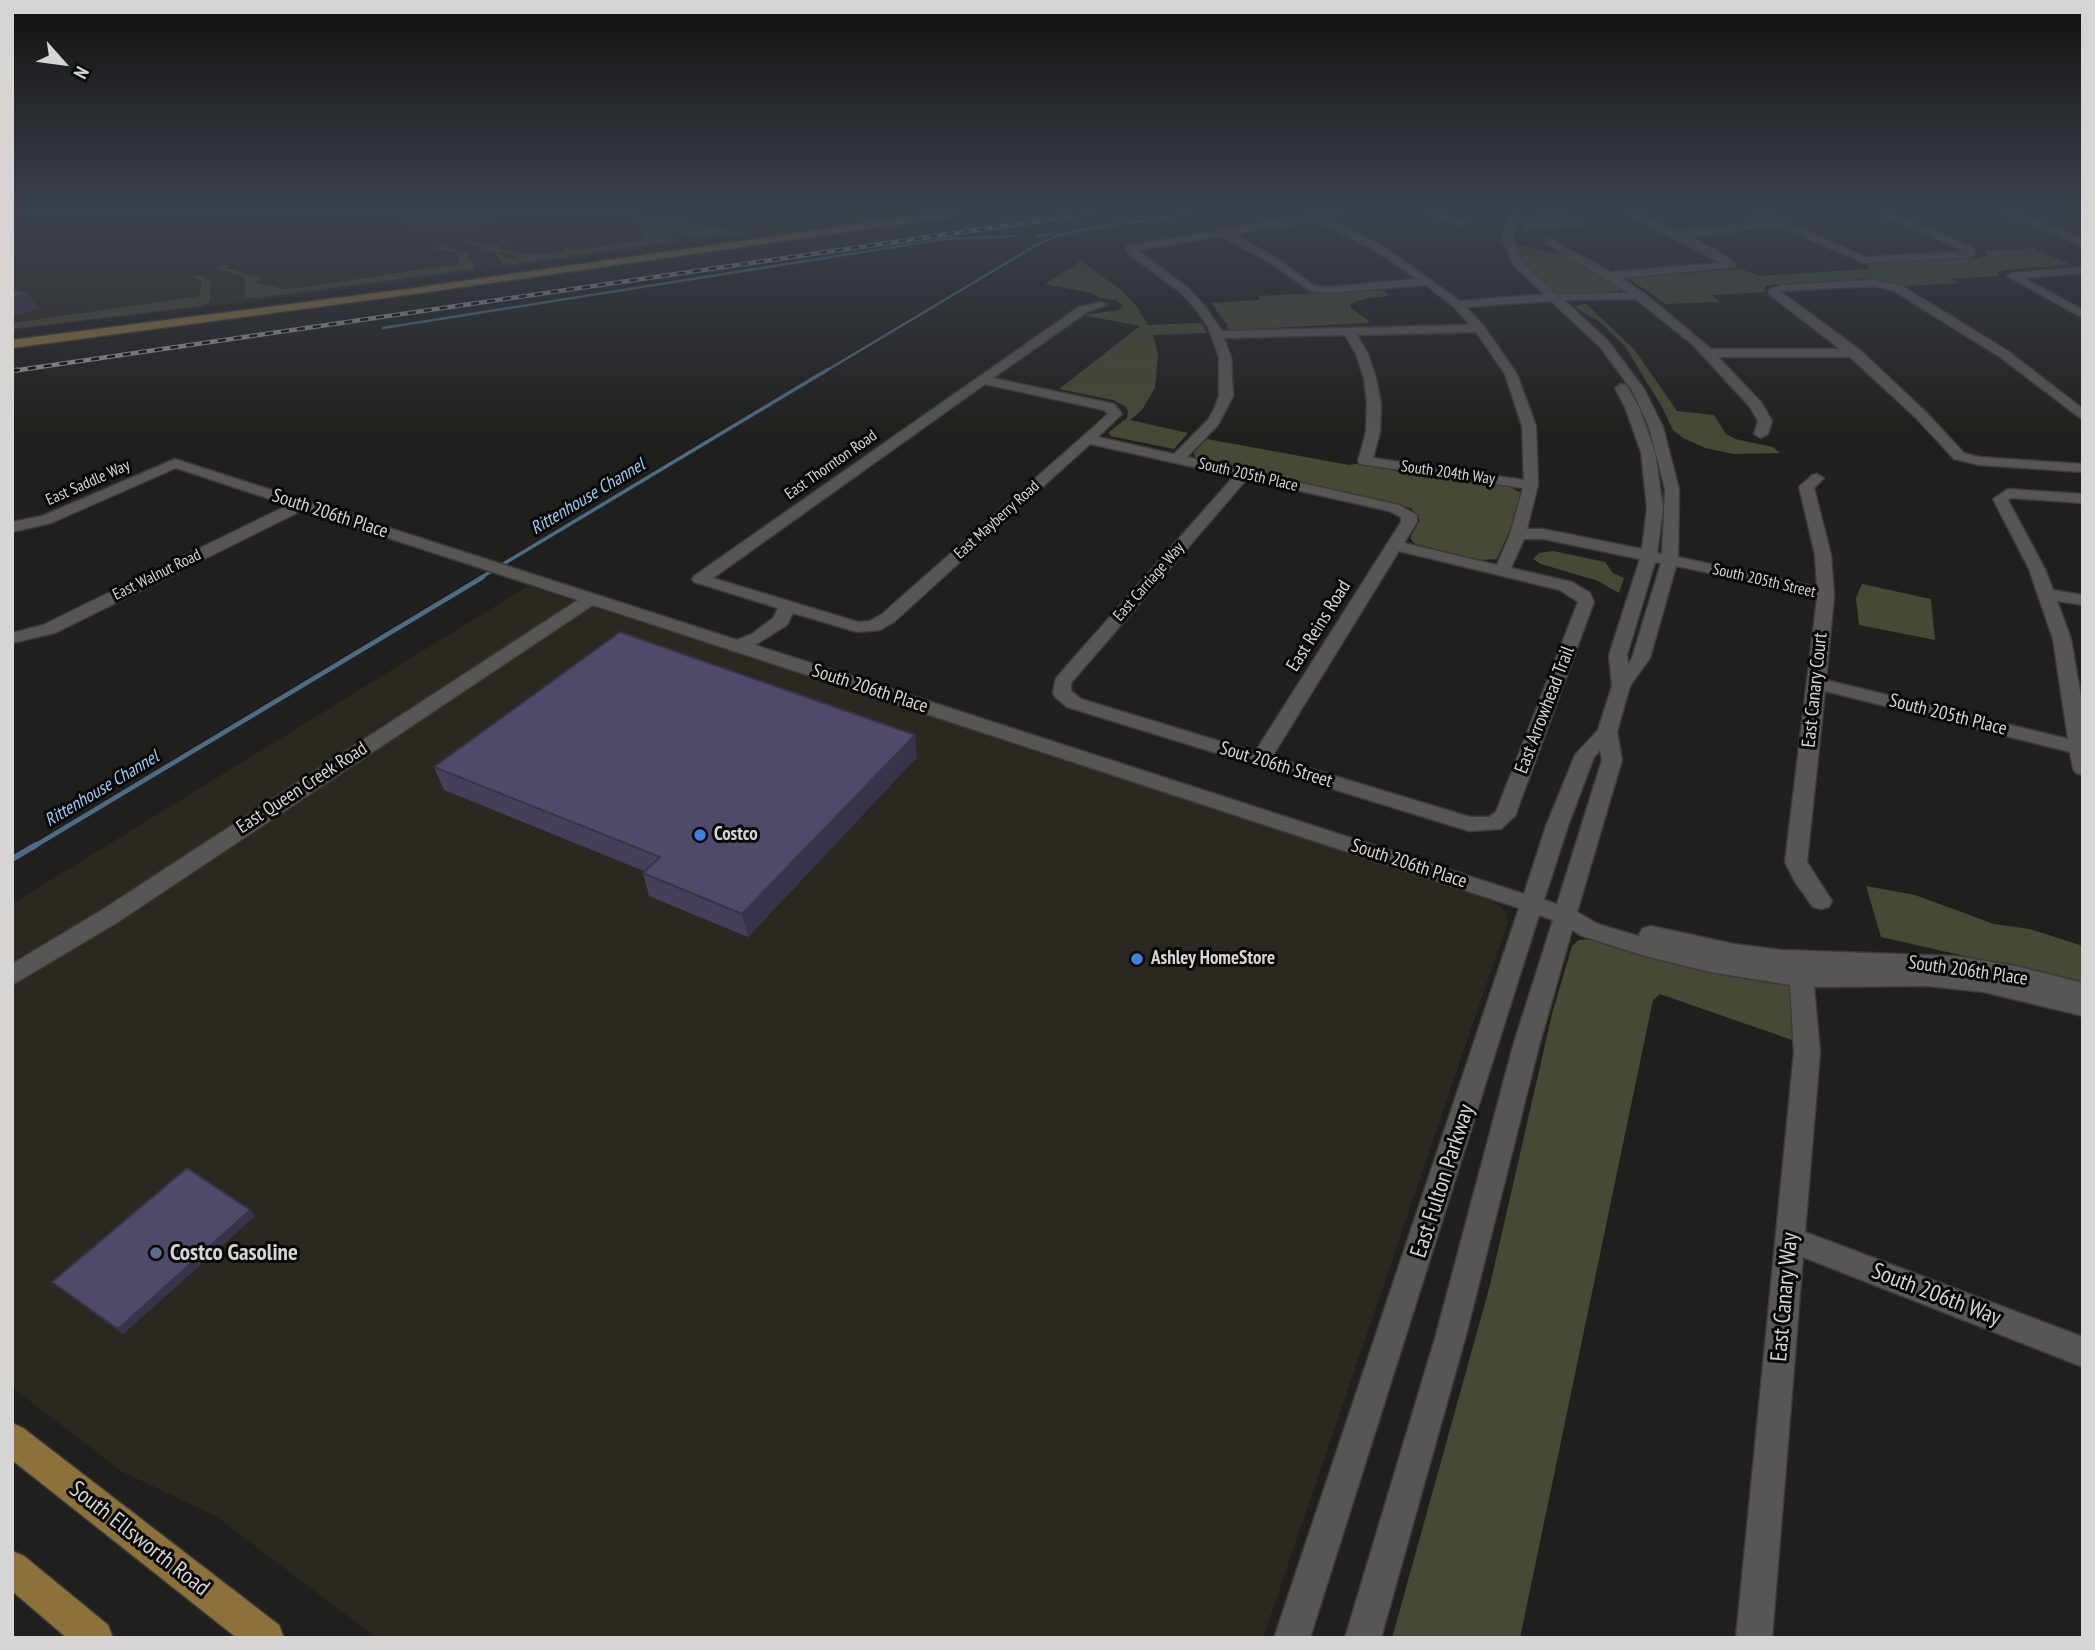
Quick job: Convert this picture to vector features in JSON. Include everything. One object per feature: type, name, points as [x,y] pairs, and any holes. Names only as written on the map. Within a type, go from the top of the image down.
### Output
[{"type":"main road","points":[[12,344],[373,290]]},
{"type":"main road","points":[[407,292],[413,290]]},
{"type":"main road","points":[[12,334],[421,290]]},
{"type":"main road","name":"South Ellsworth Road","points":[[12,1440],[266,1638]]},
{"type":"main road","points":[[12,1568],[95,1638]]},
{"type":"street","points":[[1177,459],[1213,422],[1226,396],[1226,357],[1218,335],[1207,316],[1184,290]]},
{"type":"street","points":[[1394,545],[1502,571],[1518,534],[1531,485],[1530,436],[1522,399],[1504,362],[1479,328],[1439,290]]},
{"type":"street","name":"East Fulton Parkway","points":[[1292,1638],[1558,826],[1586,755],[1607,732],[1621,686],[1641,658],[1669,564],[1672,489],[1663,446],[1648,409],[1638,389],[1604,344],[1538,290]]},
{"type":"street","name":"East Fulton Parkway","points":[[1540,290],[1597,353],[1632,407],[1648,452],[1655,518],[1648,560],[1618,655],[1621,686]]},
{"type":"street","points":[[1633,290],[1709,353],[1756,405],[1765,421],[1761,434]]},
{"type":"street","points":[[1774,290],[1775,295],[1856,353],[1905,398],[1959,456],[1979,461],[2083,468]]},
{"type":"street","points":[[1901,290],[1963,327],[2083,416]]},
{"type":"street","points":[[2037,290],[2083,315]]},
{"type":"street","points":[[1458,306],[1642,296]]},
{"type":"street","name":"East Thornton Road","points":[[787,606],[700,579],[1083,309],[1101,304]]},
{"type":"street","points":[[1218,335],[1479,328]]},
{"type":"street","name":"South 204th Way","points":[[1349,331],[1366,366],[1374,404],[1373,432],[1365,461],[1531,485]]},
{"type":"street","points":[[1709,353],[1856,353]]},
{"type":"street","name":"East Mayberry Road","points":[[787,606],[856,627],[874,626],[887,618],[1113,417],[1115,411],[1104,406],[983,380]]},
{"type":"street","points":[[2067,402],[2083,403]]},
{"type":"street","name":"South 205th Place","points":[[1088,439],[1407,513]]},
{"type":"street","name":"South 206th Place","points":[[175,463],[1564,915],[1590,930],[1678,956],[1797,968],[1955,979],[1984,983],[2083,1007]]},
{"type":"street","name":"East Saddle Way","points":[[12,527],[46,520],[175,463]]},
{"type":"street","points":[[2057,466],[2083,499]]},
{"type":"street","name":"East Carriage Way","points":[[1062,693],[1062,682],[1244,474]]},
{"type":"street","name":"East Canary Court","points":[[1817,478],[1807,487],[1823,555],[1826,596],[1796,862],[1803,877],[1821,901]]},
{"type":"street","points":[[2083,499],[2004,494],[2000,499],[2026,545],[2048,594],[2067,663],[2083,769]]},
{"type":"street","name":"East Walnut Road","points":[[12,638],[49,629],[300,505]]},
{"type":"street","name":"East Reins Road","points":[[1260,760],[1409,522],[1407,513]]},
{"type":"street","name":"South 205th Street","points":[[1518,534],[1539,542],[1669,564],[1799,594],[1826,596]]},
{"type":"street","name":"East Arrowhead Trail","points":[[1494,824],[1505,816],[1586,602],[1578,591],[1502,571]]},
{"type":"street","points":[[2048,594],[2083,600]]},
{"type":"street","name":"East Queen Creek Road","points":[[12,976],[110,916],[592,598]]},
{"type":"street","points":[[737,646],[758,638],[781,621],[787,606]]},
{"type":"street","name":"South 205th Place","points":[[1815,682],[2080,748]]},
{"type":"street","name":"Sout 206th Street","points":[[1062,693],[1074,703],[1469,824],[1494,824]]},
{"type":"street","name":"East Fulton Parkway","points":[[1363,1638],[1451,1335],[1526,1046],[1612,760],[1607,732]]},
{"type":"street","name":"South 206th Place","points":[[1797,968],[1922,962],[2016,975],[2083,992]]},
{"type":"street","name":"East Canary Way","points":[[1754,1638],[1807,1052],[1797,968]]},
{"type":"street","name":"South 206th Way","points":[[1790,1239],[2083,1352]]},
{"type":"shaded area","points":[[12,290],[339,290],[12,331]]},
{"type":"shaded area","points":[[528,586],[1483,897],[1498,904],[1506,913],[1508,921],[1263,1638],[377,1638],[217,1517],[121,1471],[12,1387],[12,904]]},
{"type":"green space","points":[[200,290],[210,290],[209,303],[12,329],[12,323],[200,295]]},
{"type":"green space","points":[[245,290],[316,290],[255,298],[245,297]]},
{"type":"green space","points":[[1076,290],[1121,290],[1137,307],[1148,325],[1201,323],[1207,333],[1153,335],[1158,355],[1155,388],[1142,410],[1130,420],[1188,433],[1174,449],[1110,436],[1109,432],[1127,418],[1128,411],[1125,406],[1113,400],[1059,389],[1140,326],[1083,315],[1119,310],[1123,306],[1116,300],[1101,298]]},
{"type":"green space","points":[[1383,290],[1389,296],[1351,303],[1351,308],[1369,321],[1368,323],[1233,330],[1226,328],[1228,326],[1211,303],[1260,300],[1258,296]]},
{"type":"green space","points":[[1551,290],[1624,290],[1593,294],[1555,293]]},
{"type":"green space","points":[[1646,290],[1765,290],[1711,295],[1720,302],[1666,304]]},
{"type":"green space","points":[[1586,304],[1634,349],[1677,411],[1714,415],[1726,434],[1735,439],[1773,447],[1780,453],[1734,454],[1705,448],[1683,438],[1673,430],[1624,345],[1600,322],[1575,306]]},
{"type":"green space","points":[[1207,439],[1349,465],[1362,463],[1410,474],[1508,486],[1521,493],[1513,523],[1497,559],[1480,560],[1415,544],[1410,538],[1420,520],[1411,508],[1195,457],[1194,452]]},
{"type":"green space","points":[[1553,551],[1605,562],[1613,573],[1624,578],[1619,593],[1598,581],[1541,564],[1533,559],[1539,553]]},
{"type":"green space","points":[[1862,584],[1931,599],[1935,640],[1859,625],[1856,598]]},
{"type":"green space","points":[[1866,886],[1915,895],[1994,924],[2030,929],[2083,946],[2083,983],[1881,937]]},
{"type":"green space","points":[[1592,939],[1695,968],[1791,984],[1792,1040],[1660,994],[1653,1000],[1520,1638],[1392,1638],[1490,1285],[1552,1014],[1572,946],[1579,940]]},
{"type":"building","points":[[12,290],[29,294],[12,299]]},
{"type":"building","name":"Costco","points":[[620,632],[915,735],[742,914],[643,873],[660,857],[434,767]]},
{"type":"building","name":"Costco Gasoline","points":[[187,1168],[250,1210],[118,1329],[52,1282]]},
{"type":"waterway","points":[[383,328],[623,290]]},
{"type":"waterway","name":"Rittenhouse Channel","points":[[824,372],[961,290]]},
{"type":"waterway","name":"Rittenhouse Channel","points":[[480,578],[827,370]]},
{"type":"waterway","name":"Rittenhouse Channel","points":[[33,847],[483,577]]},
{"type":"waterway","name":"Rittenhouse Channel","points":[[12,859],[36,845]]},
{"type":"railway","points":[[17,370],[12,371],[566,290]]},
{"type":"place","name":"Costco","points":[[700,835]]},
{"type":"place","name":"Ashley HomeStore","points":[[1137,959]]},
{"type":"place","name":"Costco Gasoline","points":[[156,1253]]}]
